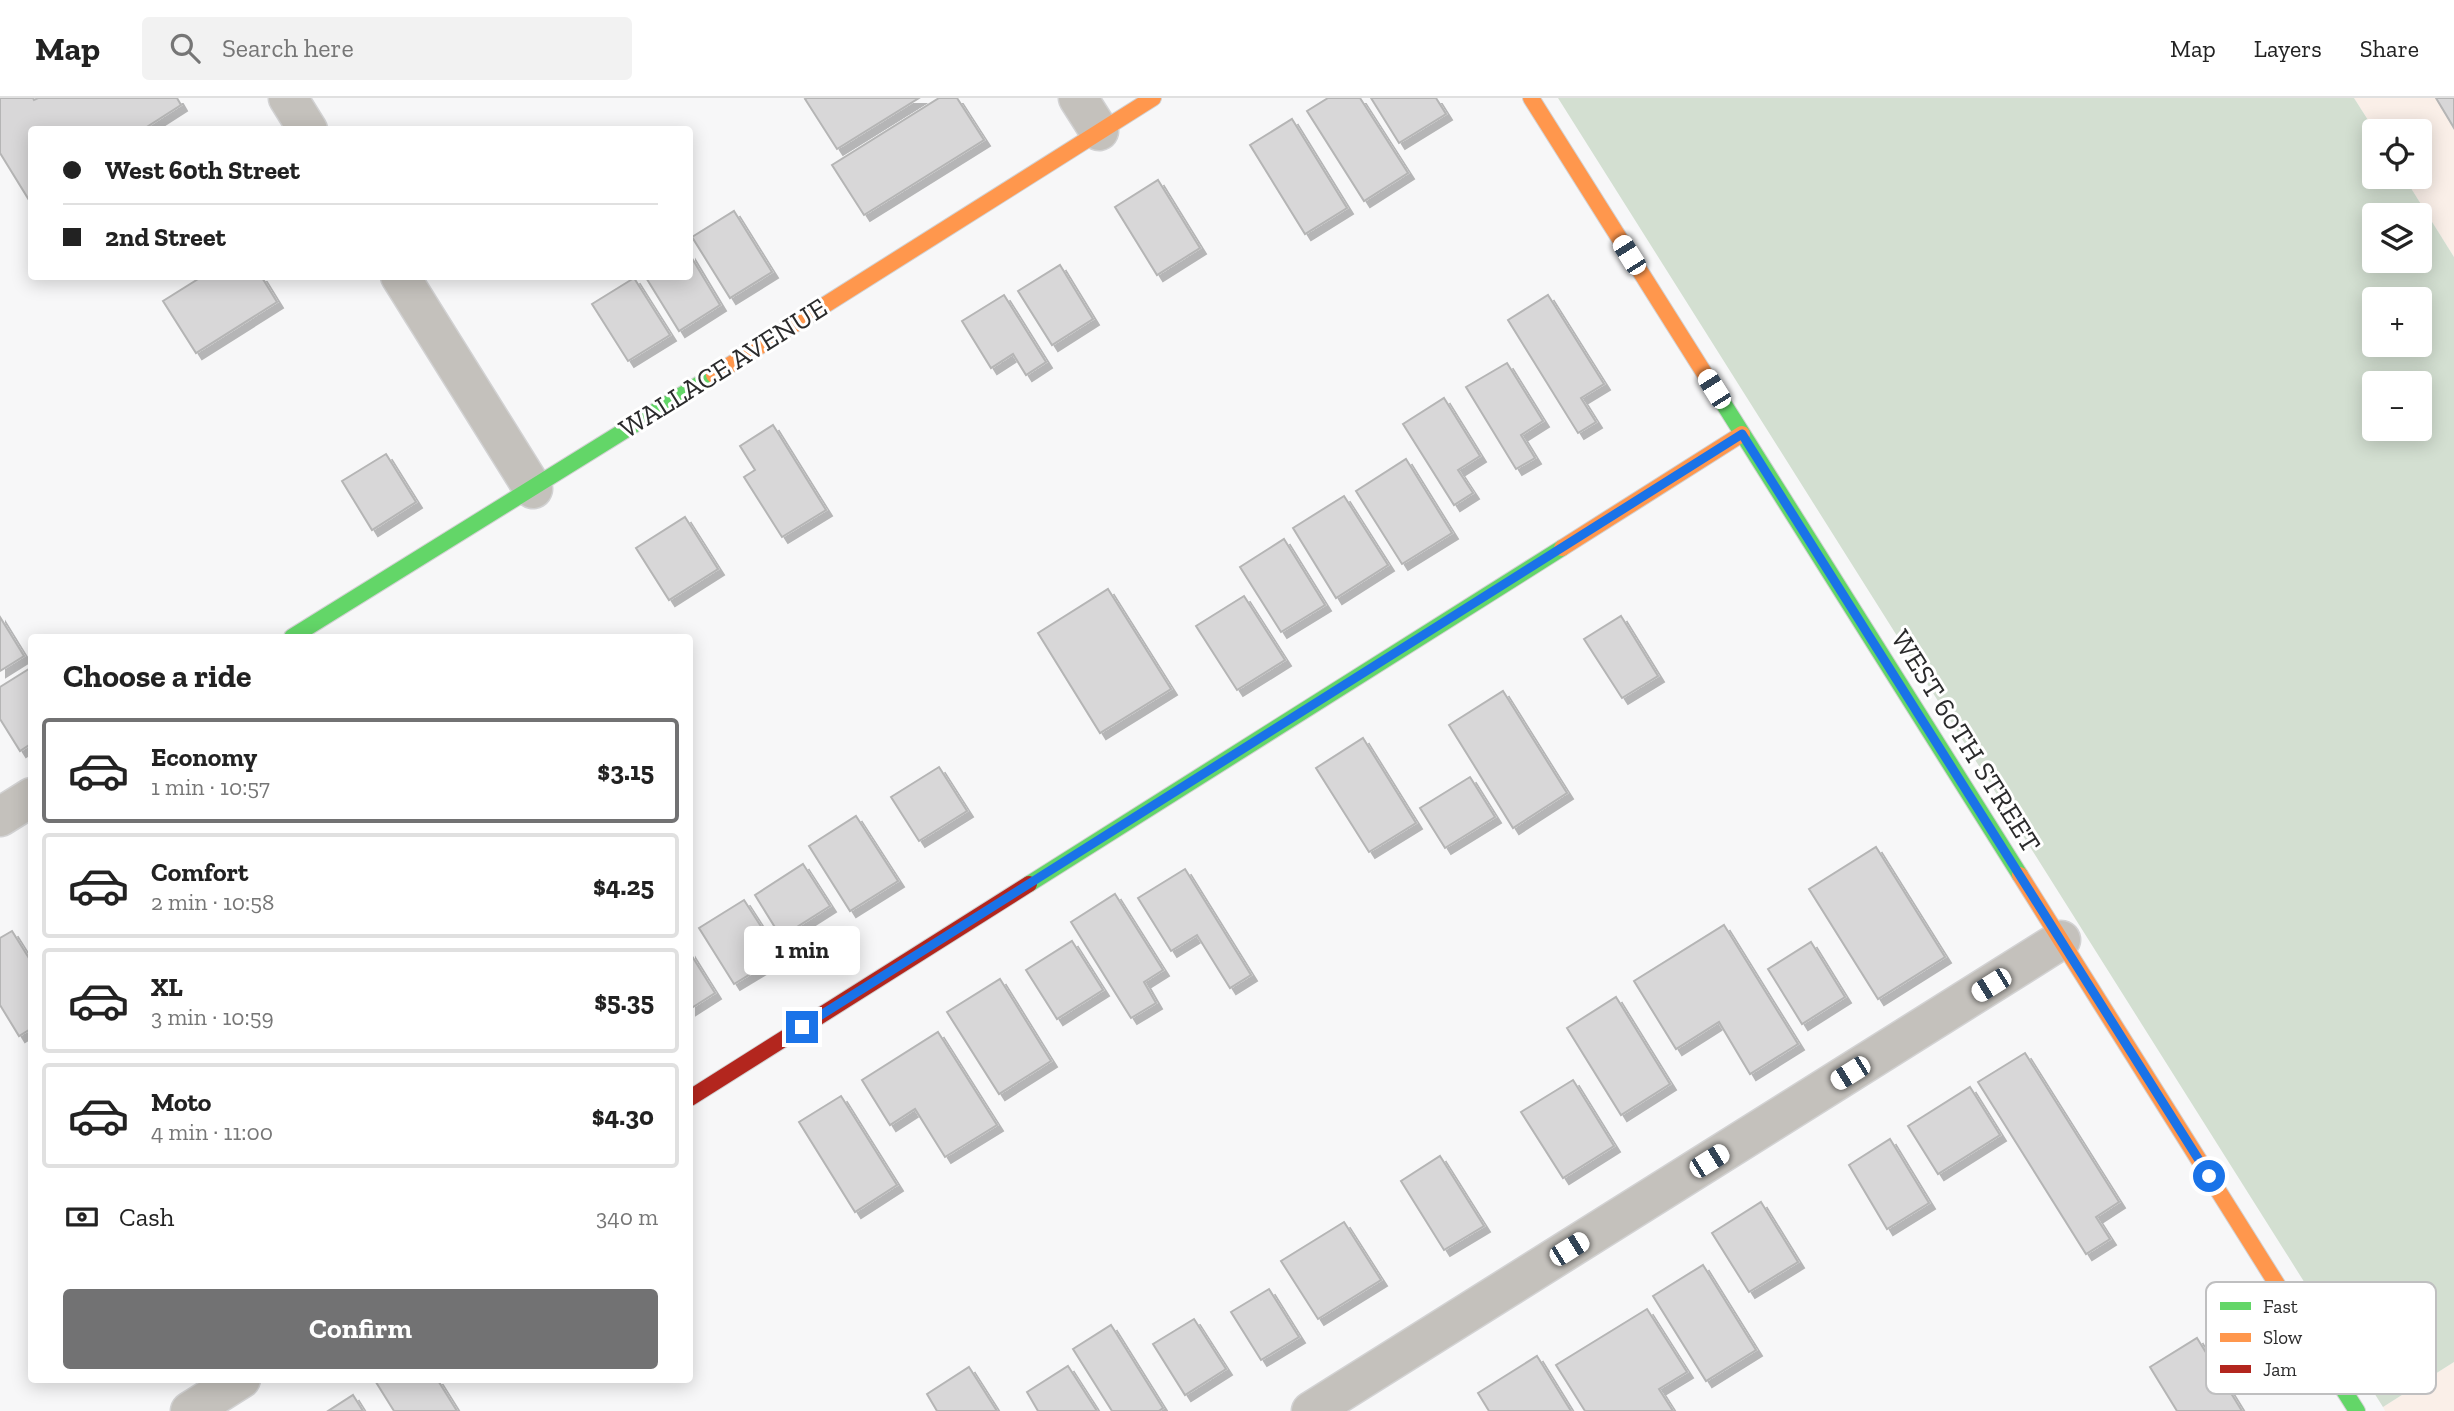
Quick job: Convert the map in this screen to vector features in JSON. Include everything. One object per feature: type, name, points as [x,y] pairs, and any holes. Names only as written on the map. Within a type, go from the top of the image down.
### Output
[{"type":"street","points":[[288,98],[306,126]]},
{"type":"street","points":[[1078,98],[1098,131]]},
{"type":"street","name":"WALLACE AVENUE","points":[[297,634],[533,489],[1153,98]]},
{"type":"street","name":"WEST 60TH STREET","points":[[1531,98],[2276,1282]]},
{"type":"street","points":[[402,280],[533,489]]},
{"type":"street","points":[[693,1096],[1742,434]]},
{"type":"street","points":[[0,817],[28,800]]},
{"type":"street","points":[[1311,1411],[2061,940]]},
{"type":"street","points":[[190,1411],[235,1383]]},
{"type":"street","name":"WEST 60TH STREET","points":[[2346,1394],[2357,1411]]},
{"type":"shaded area","points":[[2354,98],[2454,98],[2454,257],[2432,222],[2432,203],[2420,203],[2412,189],[2432,189],[2432,119],[2367,119]]},
{"type":"shaded area","points":[[2454,1362],[2454,1411],[2385,1411],[2383,1407],[2404,1394],[2436,1394],[2436,1373]]},
{"type":"green space","points":[[1558,98],[2354,98],[2367,119],[2362,119],[2362,189],[2412,189],[2420,203],[2362,203],[2362,273],[2432,273],[2432,222],[2454,257],[2454,1362],[2436,1373],[2436,1282],[2304,1282]]},
{"type":"green space","points":[[2375,1394],[2404,1394],[2383,1407]]},
{"type":"building","points":[[0,98],[177,98],[181,105],[148,126],[28,126],[28,198],[0,153]]},
{"type":"building","points":[[919,98],[837,149],[805,99]]},
{"type":"building","points":[[939,98],[957,98],[984,140],[864,215],[832,165]]},
{"type":"building","points":[[1328,98],[1360,98],[1408,173],[1364,201],[1307,111]]},
{"type":"building","points":[[1371,98],[1436,98],[1446,114],[1399,143]]},
{"type":"building","points":[[2436,98],[2454,98],[2454,128]]},
{"type":"building","points":[[1292,119],[1347,208],[1305,234],[1250,145]]},
{"type":"building","points":[[1158,180],[1200,248],[1157,275],[1115,207]]},
{"type":"building","points":[[734,211],[772,272],[730,298],[693,236]]},
{"type":"building","points":[[693,260],[720,305],[679,331],[647,280],[693,280]]},
{"type":"building","points":[[1060,265],[1093,319],[1052,345],[1018,291]]},
{"type":"building","points":[[197,280],[263,280],[277,302],[196,353],[163,301]]},
{"type":"building","points":[[631,280],[635,280],[670,335],[628,361],[592,304]]},
{"type":"building","points":[[1004,295],[1046,362],[1026,375],[1013,354],[991,368],[962,321]]},
{"type":"building","points":[[1548,295],[1604,384],[1581,398],[1596,422],[1578,433],[1508,320]]},
{"type":"building","points":[[1507,363],[1543,421],[1521,435],[1535,458],[1516,469],[1466,387]]},
{"type":"building","points":[[1444,398],[1480,456],[1458,470],[1473,493],[1454,505],[1403,424]]},
{"type":"building","points":[[773,425],[826,510],[782,537],[744,477],[755,470],[740,446]]},
{"type":"building","points":[[386,454],[416,502],[372,530],[342,481]]},
{"type":"building","points":[[1406,459],[1452,533],[1402,564],[1356,491]]},
{"type":"building","points":[[1344,496],[1388,565],[1336,598],[1293,528]]},
{"type":"building","points":[[685,517],[718,569],[669,600],[636,548]]},
{"type":"building","points":[[1284,539],[1325,605],[1281,632],[1240,567]]},
{"type":"building","points":[[1108,589],[1171,689],[1100,733],[1038,633]]},
{"type":"building","points":[[1244,596],[1285,660],[1237,690],[1196,626]]},
{"type":"building","points":[[1621,616],[1658,676],[1622,698],[1584,639]]},
{"type":"building","points":[[0,617],[24,656],[0,671]]},
{"type":"building","points":[[28,670],[28,746],[20,751],[0,719],[0,687]]},
{"type":"building","points":[[1503,691],[1567,793],[1513,828],[1449,725]]},
{"type":"building","points":[[1363,738],[1416,823],[1369,852],[1316,768]]},
{"type":"building","points":[[939,767],[967,811],[919,841],[891,797]]},
{"type":"building","points":[[1470,777],[1495,817],[1445,848],[1420,808]]},
{"type":"building","points":[[856,816],[898,881],[850,911],[809,846]]},
{"type":"building","points":[[1876,847],[1945,957],[1878,999],[1809,889]]},
{"type":"building","points":[[803,864],[830,906],[781,937],[755,895]]},
{"type":"building","points":[[1185,869],[1251,975],[1230,988],[1197,935],[1171,951],[1138,898]]},
{"type":"building","points":[[1115,894],[1163,970],[1144,982],[1156,1003],[1131,1018],[1071,922]]},
{"type":"building","points":[[744,900],[780,956],[734,984],[699,928]]},
{"type":"building","points":[[1724,925],[1798,1044],[1750,1074],[1719,1022],[1676,1049],[1634,981]]},
{"type":"building","points":[[12,931],[28,957],[28,1030],[19,1036],[0,1005],[0,938]]},
{"type":"building","points":[[1072,941],[1103,990],[1057,1019],[1026,970]]},
{"type":"building","points":[[1811,942],[1845,997],[1802,1024],[1768,969]]},
{"type":"building","points":[[693,958],[715,993],[693,1007]]},
{"type":"building","points":[[1000,979],[1051,1061],[999,1094],[947,1012]]},
{"type":"building","points":[[1616,997],[1670,1084],[1621,1115],[1567,1028]]},
{"type":"building","points":[[938,1032],[997,1125],[945,1157],[915,1109],[890,1125],[862,1080]]},
{"type":"building","points":[[2025,1053],[2119,1202],[2096,1217],[2110,1239],[2086,1254],[1978,1082]]},
{"type":"building","points":[[1573,1080],[1614,1146],[1563,1178],[1521,1112]]},
{"type":"building","points":[[1970,1087],[2000,1135],[1938,1174],[1908,1126]]},
{"type":"building","points":[[841,1096],[897,1185],[855,1212],[799,1122]]},
{"type":"building","points":[[1890,1139],[1929,1203],[1887,1229],[1849,1165]]},
{"type":"building","points":[[1440,1156],[1484,1226],[1444,1250],[1401,1181]]},
{"type":"building","points":[[1761,1202],[1798,1262],[1749,1292],[1712,1233]]},
{"type":"building","points":[[1344,1222],[1381,1280],[1318,1319],[1281,1261]]},
{"type":"building","points":[[1703,1265],[1756,1350],[1706,1381],[1653,1296]]},
{"type":"building","points":[[1269,1289],[1299,1337],[1261,1360],[1231,1312]]},
{"type":"building","points":[[1647,1309],[1687,1372],[1659,1389],[1673,1411],[1585,1411],[1556,1365]]},
{"type":"building","points":[[1194,1319],[1226,1369],[1185,1395],[1153,1344]]},
{"type":"building","points":[[1111,1325],[1163,1408],[1159,1411],[1112,1411],[1073,1349]]},
{"type":"building","points":[[2197,1338],[2206,1353],[2206,1394],[2232,1394],[2242,1411],[2177,1411],[2150,1367]]},
{"type":"building","points":[[1537,1356],[1571,1411],[1489,1411],[1478,1393]]},
{"type":"building","points":[[1068,1366],[1097,1411],[1038,1411],[1027,1392]]},
{"type":"building","points":[[969,1367],[997,1411],[937,1411],[927,1394]]},
{"type":"building","points":[[376,1383],[440,1383],[457,1411],[394,1411]]},
{"type":"building","points":[[353,1395],[363,1411],[328,1411]]},
{"type":"traffic: fast","points":[[297,634],[714,375]]},
{"type":"traffic: fast","points":[[1708,379],[2020,875]]},
{"type":"traffic: fast","points":[[1029,884],[1562,548]]},
{"type":"traffic: fast","points":[[2346,1394],[2357,1411]]},
{"type":"traffic: slow","points":[[714,375],[1153,98]]},
{"type":"traffic: slow","points":[[1531,98],[1708,379]]},
{"type":"traffic: slow","points":[[1562,548],[1742,434]]},
{"type":"traffic: slow","points":[[2020,875],[2275,1282]]},
{"type":"traffic: jam","points":[[693,1096],[1029,884]]},
{"type":"route","points":[[802,1027],[1742,434],[2209,1176]]}]
